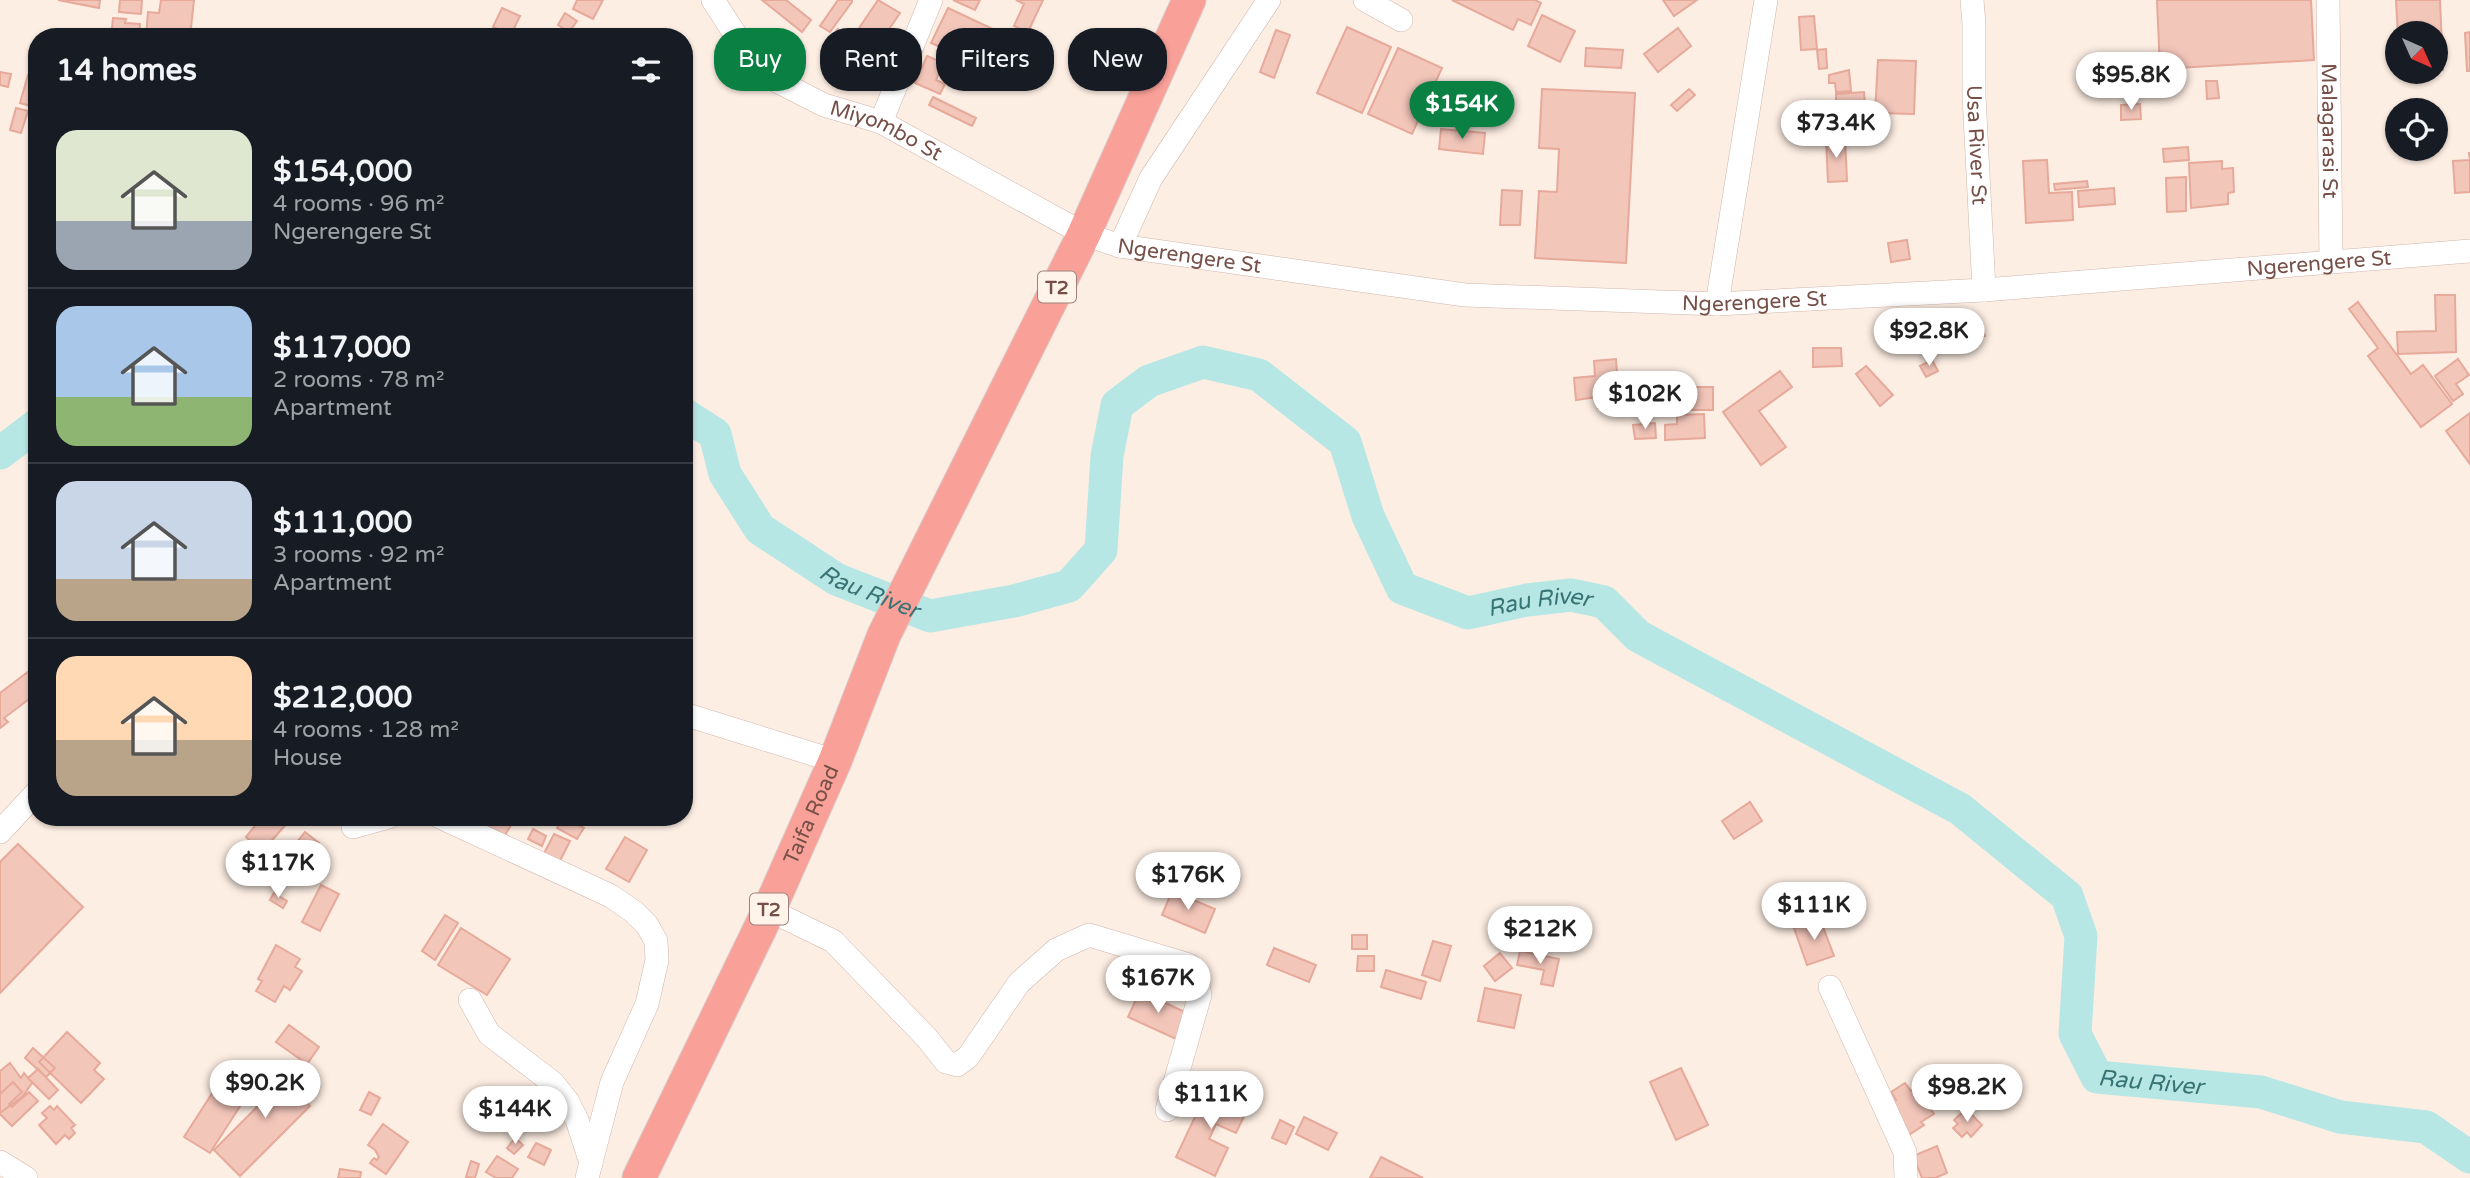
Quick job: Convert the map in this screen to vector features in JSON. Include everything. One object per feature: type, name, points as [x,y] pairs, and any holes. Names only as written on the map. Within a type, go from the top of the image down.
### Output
[{"type":"highway","name":"T2","points":[[1084,234],[1189,0]]},
{"type":"highway","name":"Taifa Road","points":[[639,1178],[769,910],[835,761],[884,635],[1084,234]]},
{"type":"street","name":"Miyombo St","points":[[713,0],[740,42],[775,80],[824,106],[881,122],[1084,234]]},
{"type":"street","points":[[881,122],[931,0]]},
{"type":"street","points":[[1120,246],[1151,178],[1269,0]]},
{"type":"street","points":[[1365,0],[1401,20]]},
{"type":"street","points":[[1717,304],[1766,0]]},
{"type":"street","name":"Usa River St","points":[[1972,0],[1984,290]]},
{"type":"street","name":"Malagarasi St","points":[[2328,0],[2332,261]]},
{"type":"street","name":"Ngerengere St","points":[[1084,234],[1120,246],[1465,295],[1717,304],[1984,290],[2470,251]]},
{"type":"street","points":[[693,717],[835,761]]},
{"type":"street","points":[[0,832],[28,802]]},
{"type":"street","points":[[460,826],[611,895],[647,925],[656,940],[657,960],[647,1004],[612,1082],[589,1170]]},
{"type":"street","points":[[769,910],[833,940],[926,1037],[946,1062],[957,1065],[968,1058],[1019,983],[1056,950],[1088,936],[1189,965],[1196,975],[1200,995],[1167,1110]]},
{"type":"street","points":[[1830,987],[1905,1152],[1906,1178]]},
{"type":"street","points":[[470,1000],[489,1034],[553,1083],[568,1102],[577,1120],[589,1170]]},
{"type":"street","points":[[0,1162],[26,1178]]},
{"type":"building","points":[[58,0],[100,0],[99,8]]},
{"type":"building","points":[[120,0],[142,0],[141,14],[119,12]]},
{"type":"building","points":[[161,0],[194,0],[191,28],[147,28],[148,12],[159,13]]},
{"type":"building","points":[[577,0],[603,0],[593,19],[573,9]]},
{"type":"building","points":[[762,0],[786,0],[811,20],[805,28],[797,28]]},
{"type":"building","points":[[838,0],[852,0],[833,28],[820,26]]},
{"type":"building","points":[[878,0],[900,13],[890,28],[859,28]]},
{"type":"building","points":[[953,0],[980,0],[975,10]]},
{"type":"building","points":[[1016,0],[1043,0],[1030,28],[1014,26],[1024,4]]},
{"type":"building","points":[[1452,0],[1535,0],[1541,3],[1531,25],[1518,19],[1513,30]]},
{"type":"building","points":[[1663,0],[1697,0],[1674,16]]},
{"type":"building","points":[[2157,0],[2311,0],[2314,60],[2160,69]]},
{"type":"building","points":[[2396,0],[2440,0],[2441,21],[2397,21]]},
{"type":"building","points":[[502,8],[520,16],[514,28],[493,27]]},
{"type":"building","points":[[948,8],[991,28],[938,28]]},
{"type":"building","points":[[565,13],[577,21],[572,28],[558,25]]},
{"type":"building","points":[[1542,15],[1575,31],[1560,62],[1528,46]]},
{"type":"building","points":[[1814,16],[1817,49],[1801,50],[1799,17]]},
{"type":"building","points":[[113,18],[126,19],[125,23],[140,24],[140,28],[112,28]]},
{"type":"building","points":[[1347,27],[1391,47],[1362,113],[1317,93]]},
{"type":"building","points":[[1678,28],[1691,46],[1658,72],[1644,54]]},
{"type":"building","points":[[1276,30],[1290,35],[1274,78],[1260,72]]},
{"type":"building","points":[[2470,32],[2470,71],[2467,71],[2465,33]]},
{"type":"building","points":[[936,33],[936,45],[931,43]]},
{"type":"building","points":[[1398,48],[1442,68],[1412,134],[1368,114]]},
{"type":"building","points":[[1586,48],[1623,50],[1621,68],[1585,66]]},
{"type":"building","points":[[1826,49],[1827,68],[1819,69],[1817,50]]},
{"type":"building","points":[[927,56],[936,60],[936,91],[942,91],[940,94],[922,86],[922,67]]},
{"type":"building","points":[[1878,60],[1916,61],[1914,114],[1875,113]]},
{"type":"building","points":[[1849,70],[1851,91],[1836,92],[1835,83],[1829,83],[1829,75]]},
{"type":"building","points":[[0,72],[11,74],[8,87],[0,85]]},
{"type":"building","points":[[28,75],[28,105],[20,103]]},
{"type":"building","points":[[2206,81],[2217,81],[2219,98],[2207,99]]},
{"type":"building","points":[[1542,89],[1635,93],[1626,263],[1535,258],[1539,191],[1557,192],[1559,149],[1539,148]]},
{"type":"building","points":[[1689,89],[1695,95],[1677,111],[1671,105]]},
{"type":"building","points":[[1453,90],[1483,90],[1483,103],[1453,102]]},
{"type":"building","points":[[1864,92],[1866,117],[1857,118],[1858,127],[1840,128],[1840,124],[1829,125],[1828,103],[1836,103],[1836,94]]},
{"type":"building","points":[[933,97],[976,118],[972,126],[929,105]]},
{"type":"building","points":[[1436,97],[1445,100],[1437,125],[1428,122]]},
{"type":"building","points":[[2140,104],[2141,119],[2121,120],[2121,105]]},
{"type":"building","points":[[16,108],[28,111],[21,133],[10,130]]},
{"type":"building","points":[[1441,129],[1485,133],[1483,154],[1439,149]]},
{"type":"building","points":[[1826,138],[1845,138],[1847,181],[1828,182]]},
{"type":"building","points":[[2188,147],[2189,160],[2164,162],[2163,149]]},
{"type":"building","points":[[2047,160],[2049,193],[2072,192],[2073,220],[2026,223],[2023,161]]},
{"type":"building","points":[[2470,160],[2470,192],[2455,193],[2453,161]]},
{"type":"building","points":[[2222,161],[2222,169],[2233,168],[2234,192],[2228,193],[2228,204],[2191,208],[2189,163]]},
{"type":"building","points":[[2186,177],[2186,211],[2167,212],[2166,178]]},
{"type":"building","points":[[2087,181],[2088,187],[2055,190],[2054,184]]},
{"type":"building","points":[[2114,188],[2115,204],[2079,207],[2078,191]]},
{"type":"building","points":[[1502,190],[1522,191],[1520,225],[1500,225]]},
{"type":"building","points":[[1907,240],[1910,259],[1891,262],[1888,243]]},
{"type":"building","points":[[2435,295],[2455,295],[2456,352],[2398,354],[2397,332],[2436,331]]},
{"type":"building","points":[[2358,302],[2411,374],[2423,365],[2452,404],[2421,427],[2368,356],[2378,348],[2349,309]]},
{"type":"building","points":[[1981,325],[1985,336],[1965,343],[1962,331]]},
{"type":"building","points":[[1813,348],[1841,348],[1842,366],[1813,367]]},
{"type":"building","points":[[1616,359],[1617,373],[1626,372],[1629,393],[1618,394],[1620,406],[1598,408],[1597,397],[1576,400],[1574,378],[1595,376],[1594,361]]},
{"type":"building","points":[[2458,359],[2469,375],[2456,384],[2463,394],[2453,401],[2435,376]]},
{"type":"building","points":[[1932,360],[1938,371],[1926,377],[1920,366]]},
{"type":"building","points":[[1866,366],[1893,395],[1880,406],[1856,374]]},
{"type":"building","points":[[1780,371],[1792,387],[1759,411],[1786,447],[1761,465],[1723,412]]},
{"type":"building","points":[[1666,387],[1713,387],[1713,410],[1666,410]]},
{"type":"building","points":[[2470,413],[2470,464],[2446,431]]},
{"type":"building","points":[[1704,414],[1705,438],[1665,440],[1665,425],[1677,424],[1677,415]]},
{"type":"building","points":[[1655,423],[1656,438],[1635,439],[1633,425]]},
{"type":"building","points":[[28,672],[28,700],[4,718],[8,722],[0,728],[0,693]]},
{"type":"building","points":[[1750,802],[1762,821],[1734,839],[1722,821]]},
{"type":"building","points":[[255,826],[285,826],[259,855],[251,849],[255,845],[246,837]]},
{"type":"building","points":[[480,826],[511,826],[502,840]]},
{"type":"building","points":[[580,826],[584,828],[577,839],[557,828]]},
{"type":"building","points":[[533,829],[546,836],[542,846],[528,839]]},
{"type":"building","points":[[305,832],[319,843],[296,871],[289,865],[284,871],[278,866]]},
{"type":"building","points":[[554,834],[570,841],[556,869],[540,861]]},
{"type":"building","points":[[625,837],[647,850],[629,882],[606,869]]},
{"type":"building","points":[[18,844],[83,907],[0,993],[0,862]]},
{"type":"building","points":[[273,847],[281,855],[268,869],[260,862]]},
{"type":"building","points":[[321,885],[339,894],[320,931],[302,922]]},
{"type":"building","points":[[1172,891],[1215,909],[1205,933],[1162,915]]},
{"type":"building","points":[[274,893],[287,901],[283,908],[270,900]]},
{"type":"building","points":[[445,915],[458,923],[435,960],[422,951]]},
{"type":"building","points":[[1820,919],[1834,956],[1807,965],[1794,928]]},
{"type":"building","points":[[461,928],[510,959],[487,995],[438,965]]},
{"type":"building","points":[[1352,935],[1367,935],[1367,949],[1352,949]]},
{"type":"building","points":[[1433,941],[1451,946],[1440,981],[1422,975]]},
{"type":"building","points":[[276,945],[300,959],[295,967],[302,971],[290,990],[284,986],[275,1002],[256,991],[262,981],[258,979]]},
{"type":"building","points":[[1274,948],[1316,965],[1309,982],[1267,965]]},
{"type":"building","points":[[1520,951],[1559,959],[1553,986],[1541,984],[1544,970],[1517,965]]},
{"type":"building","points":[[1500,953],[1512,968],[1495,981],[1484,966]]},
{"type":"building","points":[[1358,956],[1374,956],[1374,971],[1357,971]]},
{"type":"building","points":[[1386,970],[1426,982],[1421,999],[1381,987]]},
{"type":"building","points":[[1485,988],[1521,995],[1514,1028],[1478,1021]]},
{"type":"building","points":[[1140,991],[1187,1013],[1176,1039],[1128,1017]]},
{"type":"building","points":[[289,1025],[319,1047],[307,1064],[276,1042]]},
{"type":"building","points":[[67,1032],[100,1063],[94,1070],[104,1079],[81,1103],[39,1062]]},
{"type":"building","points":[[33,1048],[55,1068],[46,1077],[25,1058]]},
{"type":"building","points":[[10,1063],[21,1078],[24,1073],[32,1083],[23,1096],[0,1113],[0,1071]]},
{"type":"building","points":[[281,1065],[313,1097],[307,1103],[310,1106],[240,1176],[214,1150],[257,1107],[248,1098]]},
{"type":"building","points":[[1681,1068],[1708,1125],[1676,1140],[1650,1082]]},
{"type":"building","points":[[38,1069],[58,1090],[49,1099],[28,1078]]},
{"type":"building","points":[[13,1082],[22,1092],[9,1104],[12,1107],[29,1092],[38,1101],[12,1126],[0,1114],[0,1094]]},
{"type":"building","points":[[1905,1083],[1911,1091],[1916,1087],[1934,1114],[1921,1122],[1924,1125],[1907,1136],[1887,1106],[1896,1100],[1891,1092]]},
{"type":"building","points":[[218,1084],[244,1100],[210,1153],[184,1137]]},
{"type":"building","points":[[1209,1087],[1249,1106],[1236,1133],[1216,1124],[1209,1139],[1228,1148],[1215,1176],[1176,1157]]},
{"type":"building","points":[[369,1092],[380,1098],[371,1115],[360,1110]]},
{"type":"building","points":[[50,1106],[54,1110],[57,1106],[75,1125],[71,1128],[75,1133],[69,1139],[65,1135],[56,1144],[39,1125],[47,1118],[42,1113]]},
{"type":"building","points":[[1966,1109],[1982,1125],[1971,1137],[1967,1132],[1962,1137],[1953,1128],[1958,1124],[1954,1120]]},
{"type":"building","points":[[1304,1117],[1337,1133],[1328,1150],[1296,1134]]},
{"type":"building","points":[[1280,1120],[1294,1127],[1286,1144],[1272,1138]]},
{"type":"building","points":[[383,1124],[408,1142],[386,1174],[370,1163],[379,1157],[368,1145]]},
{"type":"building","points":[[515,1138],[523,1145],[514,1154],[507,1148]]},
{"type":"building","points":[[536,1143],[551,1150],[544,1165],[528,1157]]},
{"type":"building","points":[[1937,1146],[1947,1173],[1935,1178],[1922,1178],[1913,1156]]},
{"type":"building","points":[[497,1156],[518,1169],[512,1178],[496,1178],[486,1172]]},
{"type":"building","points":[[1381,1157],[1423,1178],[1370,1178]]},
{"type":"building","points":[[471,1161],[479,1164],[475,1178],[466,1177]]},
{"type":"building","points":[[340,1169],[361,1172],[360,1178],[338,1178]]},
{"type":"waterway","name":"Rau River","points":[[693,420],[715,434],[725,474],[760,529],[836,579],[930,616],[1014,601],[1069,586],[1101,550],[1107,456],[1117,405],[1149,381],[1203,362],[1259,375],[1345,442],[1368,516],[1402,588],[1468,613],[1527,600],[1571,595],[1604,602],[1638,636],[1960,809],[2067,896],[2081,936],[2075,1034],[2097,1077],[2261,1092],[2340,1117],[2426,1127],[2470,1157]]},
{"type":"waterway","name":"Rau River","points":[[0,453],[28,432]]}]
